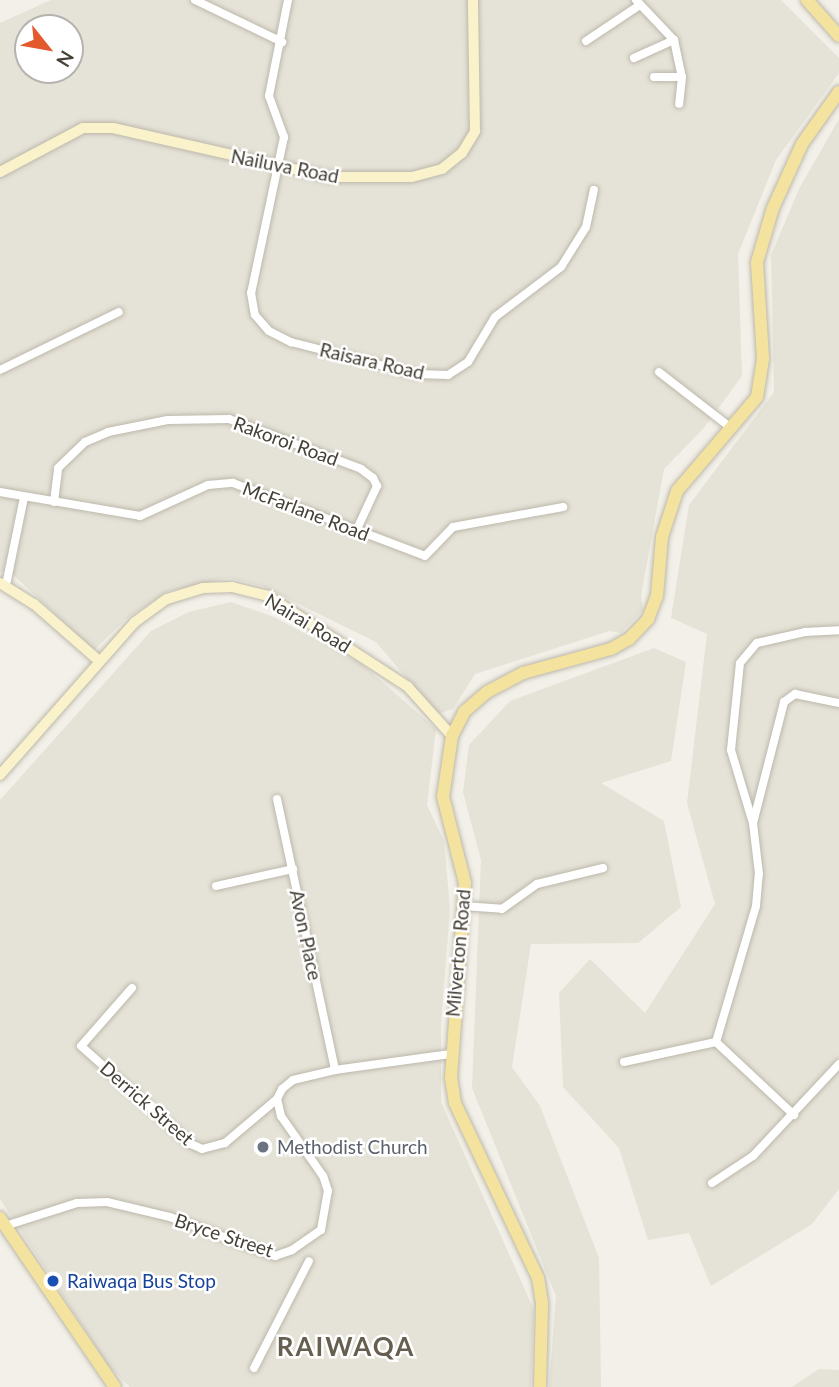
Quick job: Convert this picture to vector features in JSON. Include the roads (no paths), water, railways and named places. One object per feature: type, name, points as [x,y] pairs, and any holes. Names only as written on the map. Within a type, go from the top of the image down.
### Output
[{"type":"main road","points":[[807,0],[839,36]]},
{"type":"main road","name":"Milverton Road","points":[[540,1387],[542,1303],[538,1278],[455,1103],[450,1054],[463,906],[463,860],[443,797],[452,736],[464,712],[486,692],[523,673],[611,649],[642,625],[657,596],[663,537],[677,491],[757,397],[762,380],[757,262],[773,208],[812,125],[839,93]]},
{"type":"main road","points":[[3,1222],[115,1387]]},
{"type":"street","points":[[195,0],[282,42]]},
{"type":"street","name":"Raisara Road","points":[[288,0],[282,42],[269,96],[284,137],[251,293],[255,315],[270,331],[291,342],[416,374],[448,375],[468,362],[495,317],[561,267],[586,227],[594,190]]},
{"type":"street","name":"Nailuva Road","points":[[0,172],[83,128],[113,128],[328,177],[412,177],[442,169],[462,153],[475,131],[473,0]]},
{"type":"street","points":[[586,41],[638,2],[674,40],[682,77],[678,104]]},
{"type":"street","points":[[634,58],[674,40]]},
{"type":"street","points":[[654,77],[682,77]]},
{"type":"street","points":[[0,370],[119,312]]},
{"type":"street","points":[[659,372],[730,427]]},
{"type":"street","name":"Rakoroi Road","points":[[54,502],[58,468],[85,442],[108,432],[168,420],[229,419],[334,458],[373,478],[377,486],[356,531]]},
{"type":"street","name":"McFarlane Road","points":[[0,492],[140,516],[208,485],[233,483],[425,556],[453,527],[563,507]]},
{"type":"street","points":[[24,497],[3,584],[98,660]]},
{"type":"street","name":"Nairai Road","points":[[0,775],[98,660],[135,622],[167,599],[203,588],[232,587],[268,596],[408,687],[452,736]]},
{"type":"street","points":[[716,1042],[756,906],[759,874],[753,823],[731,750],[740,663],[757,643],[839,630]]},
{"type":"street","points":[[753,823],[784,702],[795,694],[839,703]]},
{"type":"street","name":"Avon Place","points":[[277,799],[335,1070]]},
{"type":"street","points":[[463,906],[502,909],[537,884],[603,868]]},
{"type":"street","points":[[216,887],[292,869]]},
{"type":"street","name":"Derrick Street","points":[[132,988],[81,1046],[191,1144],[202,1149],[225,1143],[277,1099]]},
{"type":"street","points":[[624,1062],[716,1042]]},
{"type":"street","points":[[716,1042],[794,1115]]},
{"type":"street","points":[[277,1099],[293,1080],[335,1070],[450,1054]]},
{"type":"street","points":[[712,1183],[752,1156],[794,1115],[839,1063]]},
{"type":"street","name":"Bryce Street","points":[[3,1222],[77,1203],[107,1202],[170,1217],[275,1256],[292,1250],[321,1230],[328,1191],[323,1176],[281,1116],[277,1099]]},
{"type":"street","points":[[254,1368],[309,1261]]},
{"type":"place","name":"Methodist Church","points":[[263,1147]]},
{"type":"place","name":"Raiwaqa Bus Stop","points":[[53,1281]]},
{"type":"district","name":"RAIWAQA","points":[[346,1347]]}]
